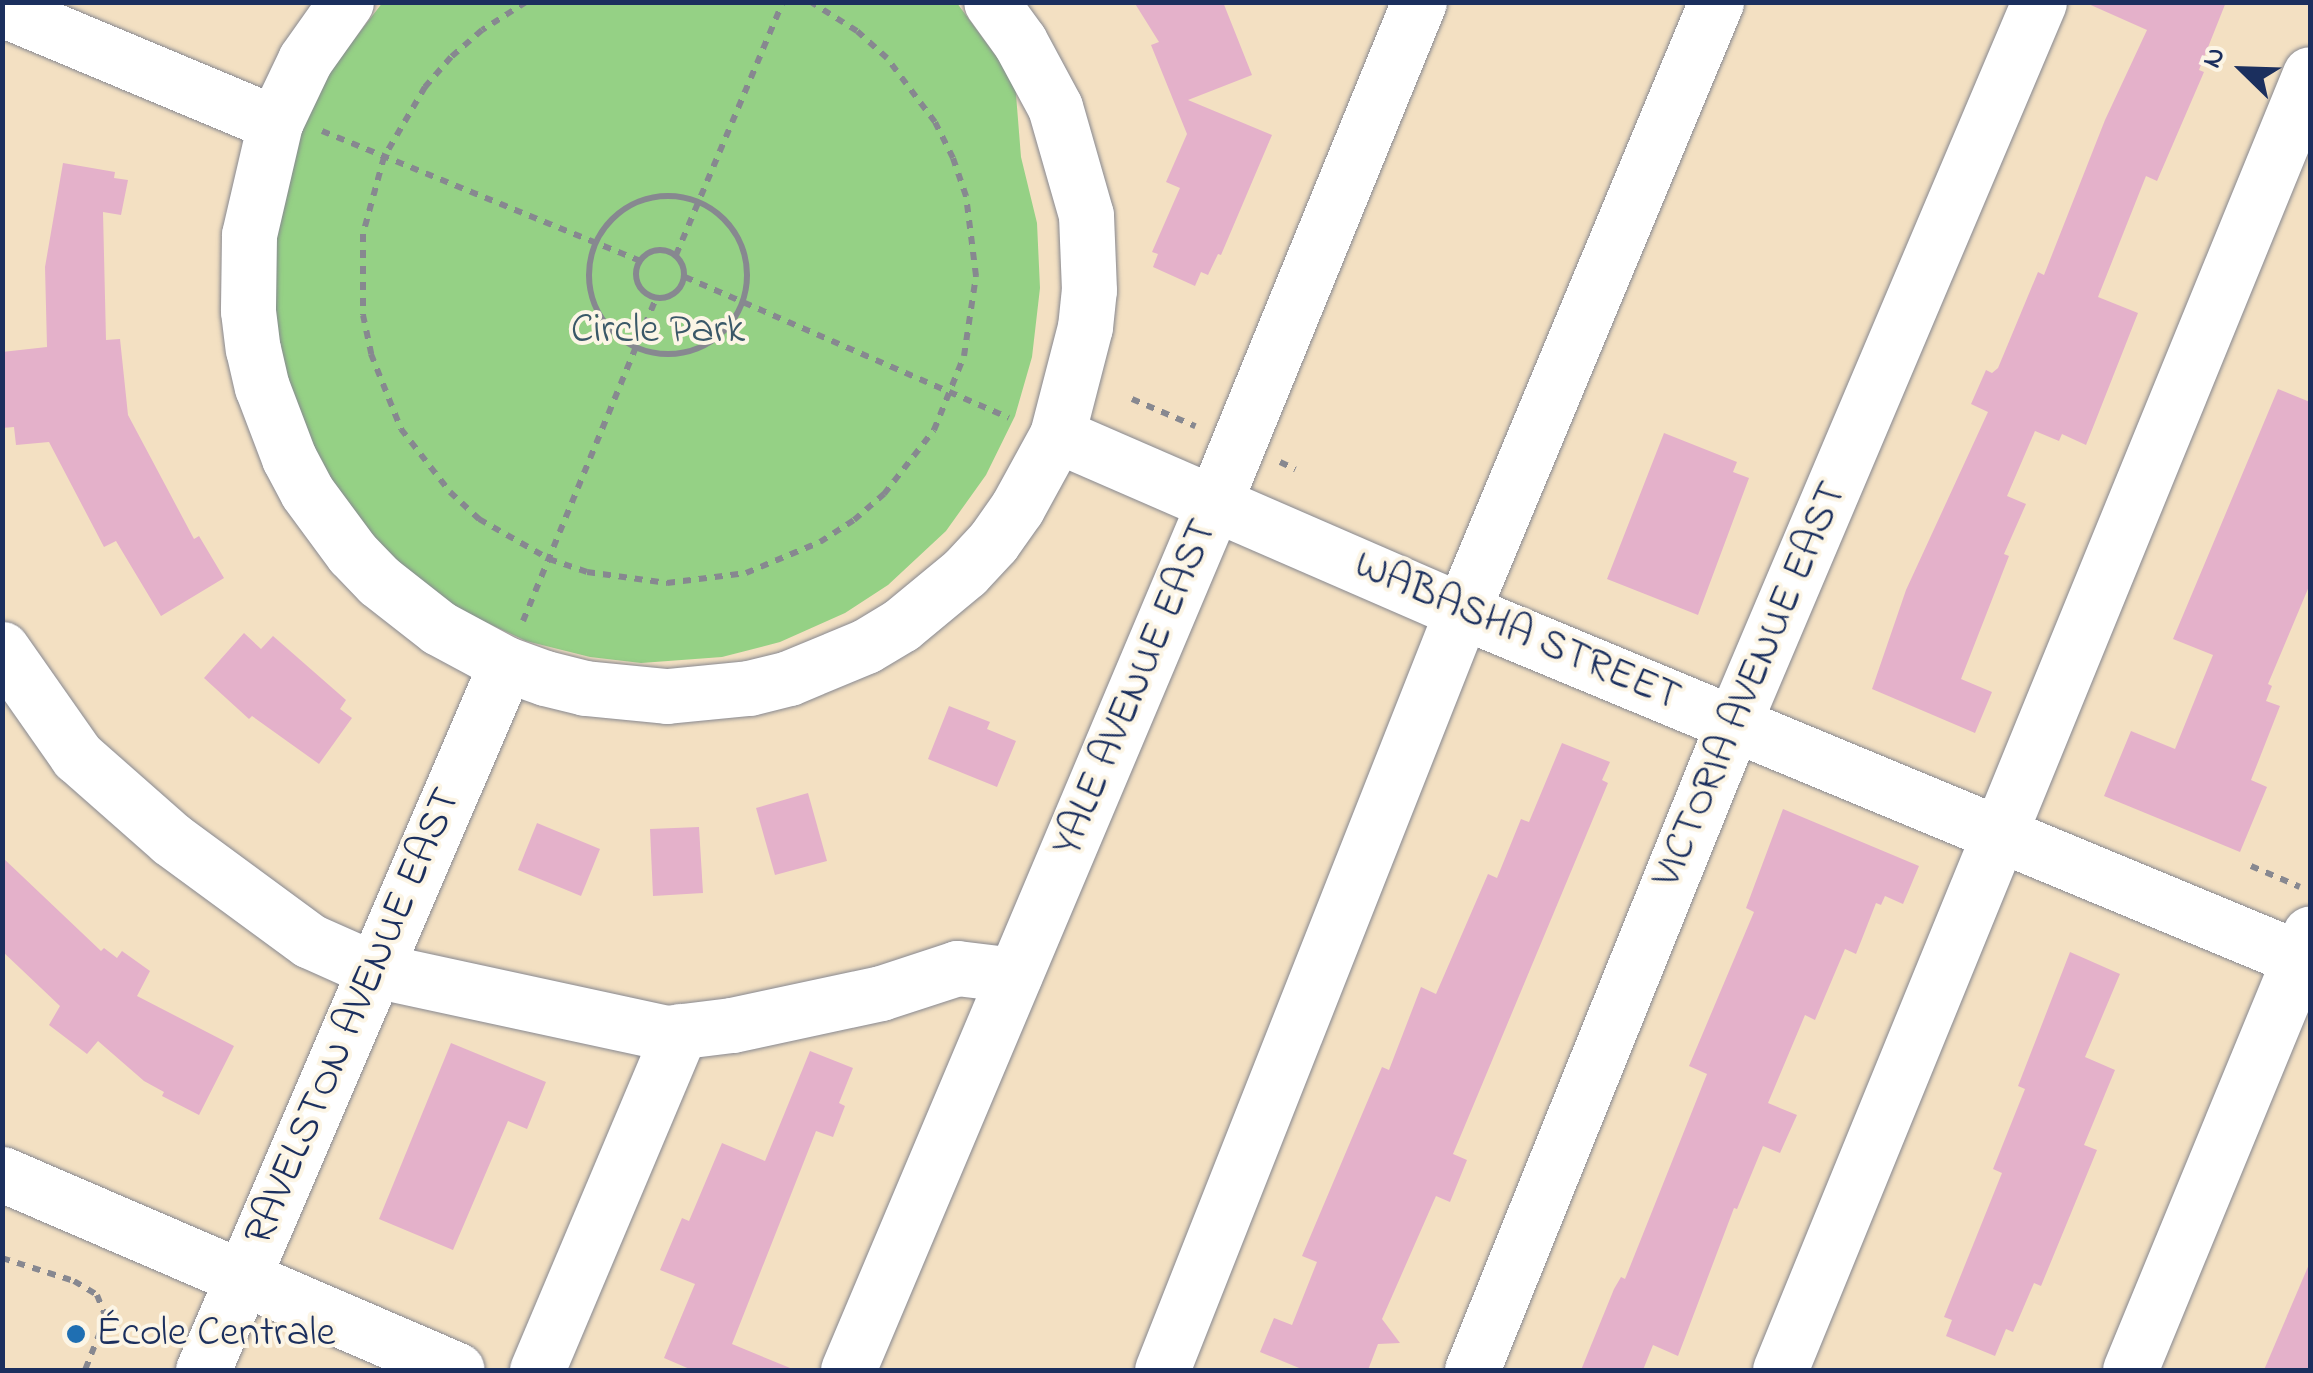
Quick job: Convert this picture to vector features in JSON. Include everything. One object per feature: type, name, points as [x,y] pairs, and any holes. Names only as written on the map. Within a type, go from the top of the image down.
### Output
[{"type":"street","points":[[346,2],[305,60],[277,119],[254,196],[247,273],[254,350],[281,440],[328,523],[378,581],[439,628],[506,664],[585,688],[667,696],[749,688],[828,664],[901,625],[965,572],[1018,508],[1057,436],[1086,327],[1086,215],[1056,107],[1020,42],[991,2]]},
{"type":"street","points":[[1162,1370],[1462,611],[1716,2]]},
{"type":"street","name":"VICTORIA AVENUE EAST","points":[[1472,1370],[1733,724],[2039,2]]},
{"type":"street","points":[[2,10],[277,119]]},
{"type":"street","name":"YALE AVENUE EAST","points":[[848,1370],[1214,503],[1402,10]]},
{"type":"street","points":[[1780,1370],[2310,74]]},
{"type":"street","name":"WABASHA STREET","points":[[1057,436],[1462,611],[1997,833],[2307,952]]},
{"type":"street","points":[[2,649],[77,756],[171,839],[310,941],[374,970],[666,1033],[732,1026],[863,997],[957,968],[1015,975]]},
{"type":"street","name":"RAVELSTON AVENUE EAST","points":[[204,1370],[506,664]]},
{"type":"street","points":[[2130,1370],[2307,952]]},
{"type":"street","points":[[538,1370],[680,1031]]},
{"type":"street","points":[[2,1174],[457,1370]]},
{"type":"path","points":[[526,2],[482,30],[451,57],[425,87],[384,156],[368,208],[360,274],[363,314],[384,392],[401,428],[450,492],[480,519],[549,559],[587,572],[667,583],[746,573],[784,560],[820,542],[884,494],[934,430],[951,394],[970,330],[976,276],[966,196],[936,122],[886,58],[857,31],[811,2]]},
{"type":"path","points":[[783,2],[676,255],[685,277],[951,394],[1057,436]]},
{"type":"path","points":[[277,119],[384,156],[640,261]]},
{"type":"path","points":[[658,196],[699,202],[726,222],[744,252],[746,286],[742,303],[734,319],[708,344],[672,354],[637,348],[608,328],[590,295],[590,259],[595,242],[621,210],[638,201],[658,196]]},
{"type":"path","points":[[656,299],[638,284],[640,261],[652,251],[676,255]]},
{"type":"path","points":[[506,664],[656,299],[678,291],[685,277]]},
{"type":"path","points":[[2251,866],[2310,891]]},
{"type":"path","points":[[2,1258],[74,1281],[97,1294],[106,1317],[85,1370]]},
{"type":"green space","name":"Circle Park","points":[[383,2],[957,3],[1015,82],[1021,157],[1037,223],[1040,288],[1032,357],[1015,416],[986,475],[946,531],[888,585],[845,613],[780,642],[722,657],[641,663],[590,657],[526,641],[462,611],[407,571],[361,525],[321,467],[295,408],[277,336],[272,275],[279,206],[296,141],[329,72]]},
{"type":"building","points":[[1134,2],[1223,2],[1252,75],[1188,100],[1272,135],[1221,255],[1218,254],[1208,275],[1201,272],[1195,286],[1153,267],[1158,254],[1152,252],[1180,188],[1166,182],[1187,134],[1151,45],[1159,42]]},
{"type":"building","points":[[2084,2],[2226,2],[2199,70],[2204,72],[2157,181],[2146,176],[2098,297],[2138,313],[2086,445],[2062,434],[2059,441],[2035,431],[2007,496],[2026,504],[2004,554],[2009,556],[1961,679],[1992,692],[1975,733],[1872,689],[1906,590],[1988,412],[1971,404],[1986,370],[1992,373],[1998,368],[2038,272],[2044,275],[2105,120],[2147,30]]},
{"type":"building","points":[[63,163],[115,172],[114,178],[128,180],[121,215],[103,212],[106,340],[120,339],[128,415],[194,539],[199,536],[224,578],[161,616],[116,541],[104,547],[49,442],[16,445],[14,427],[2,428],[2,352],[47,347],[45,267]]},
{"type":"building","points":[[2278,389],[2310,402],[2310,584],[2268,684],[2272,686],[2266,701],[2280,706],[2251,780],[2267,787],[2240,852],[2104,796],[2131,731],[2175,749],[2213,655],[2173,639]]},
{"type":"building","points":[[1664,433],[1737,462],[1733,472],[1749,478],[1698,615],[1607,579]]},
{"type":"building","points":[[244,633],[261,649],[273,636],[346,700],[340,709],[352,718],[319,764],[252,716],[249,719],[204,678]]},
{"type":"building","points":[[949,706],[990,722],[987,729],[1016,741],[997,787],[928,759]]},
{"type":"building","points":[[1562,743],[1610,762],[1602,780],[1608,783],[1453,1154],[1467,1160],[1450,1202],[1436,1196],[1382,1319],[1400,1343],[1378,1344],[1368,1370],[1304,1370],[1260,1352],[1274,1318],[1292,1325],[1317,1262],[1302,1256],[1382,1067],[1389,1070],[1421,987],[1436,994],[1488,874],[1497,878],[1521,819],[1529,822]]},
{"type":"building","points":[[808,793],[827,861],[775,875],[756,808]]},
{"type":"building","points":[[1783,809],[1919,866],[1903,904],[1885,896],[1881,905],[1876,903],[1856,954],[1845,949],[1815,1020],[1805,1015],[1768,1103],[1797,1115],[1780,1153],[1763,1146],[1737,1209],[1734,1208],[1678,1356],[1653,1345],[1643,1370],[1581,1370],[1614,1289],[1621,1277],[1625,1279],[1707,1074],[1689,1066],[1754,912],[1746,908]]},
{"type":"building","points":[[537,823],[600,849],[581,896],[518,870]]},
{"type":"building","points":[[699,827],[703,893],[653,896],[650,829]]},
{"type":"building","points":[[2,857],[101,951],[104,948],[117,958],[122,951],[150,971],[137,996],[234,1046],[199,1115],[162,1096],[164,1092],[144,1081],[98,1041],[87,1054],[49,1025],[60,1006],[2,951]]},
{"type":"building","points":[[2070,952],[2120,974],[2085,1057],[2115,1070],[2084,1145],[2097,1150],[2041,1286],[2034,1283],[2013,1332],[2006,1329],[1995,1356],[1946,1336],[1952,1320],[1944,1317],[2002,1173],[1993,1169],[2025,1089],[2018,1086]]},
{"type":"building","points":[[451,1043],[546,1082],[527,1129],[508,1121],[453,1250],[379,1219]]},
{"type":"building","points":[[810,1051],[853,1068],[839,1103],[845,1106],[833,1137],[816,1131],[732,1344],[795,1370],[692,1370],[664,1358],[695,1284],[660,1270],[682,1218],[689,1221],[722,1143],[765,1161]]},
{"type":"building","points":[[2310,1262],[2310,1370],[2264,1370]]},
{"type":"place","name":"École Centrale","points":[[76,1334]]}]
